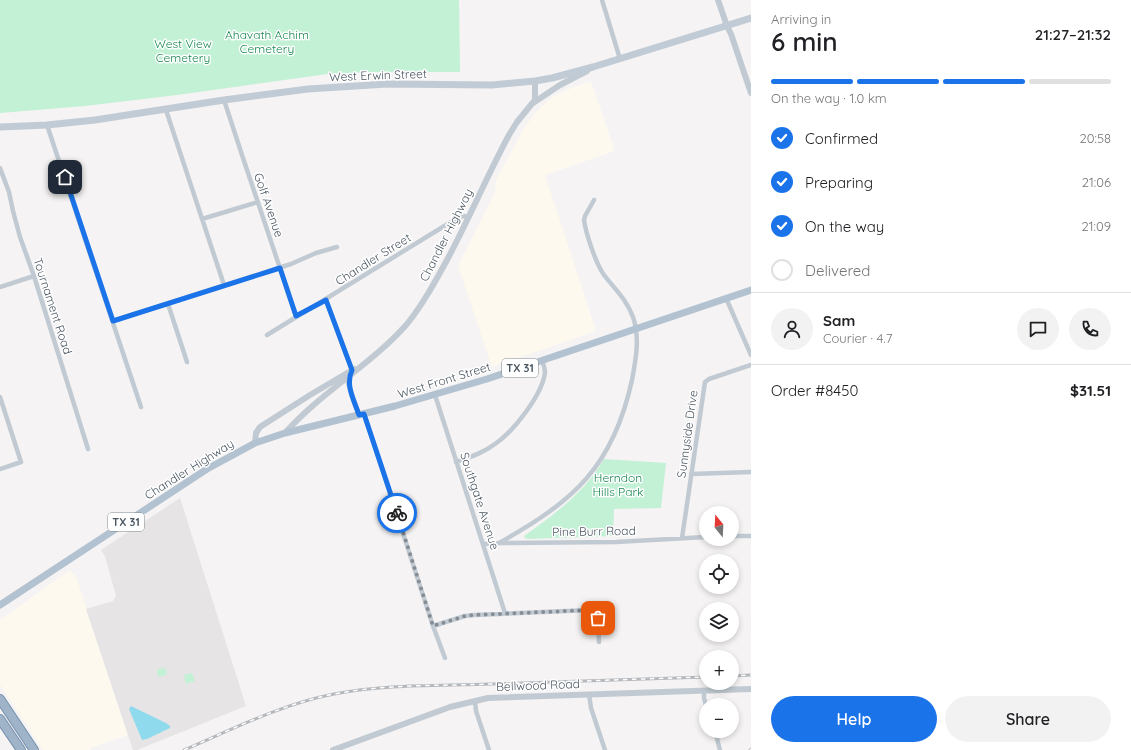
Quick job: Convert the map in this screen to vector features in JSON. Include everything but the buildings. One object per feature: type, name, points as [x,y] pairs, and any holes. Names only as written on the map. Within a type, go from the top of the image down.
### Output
[{"type":"highway","points":[[0,699],[34,750]]},
{"type":"highway","points":[[0,719],[21,750]]},
{"type":"main road","name":"West Erwin Street","points":[[0,127],[47,125],[105,119],[293,90],[357,85],[492,85],[535,81],[593,68],[751,18]]},
{"type":"main road","name":"West Front Street","points":[[254,443],[285,433],[435,395],[487,379],[751,290]]},
{"type":"main road","name":"Chandler Highway","points":[[0,605],[202,472],[254,443]]},
{"type":"street","points":[[602,0],[620,59]]},
{"type":"street","points":[[718,0],[750,84],[751,92]]},
{"type":"street","name":"Chandler Highway","points":[[285,433],[308,408],[364,364],[393,338],[418,309],[435,282],[509,135],[517,122],[532,104],[560,84],[593,68]]},
{"type":"street","points":[[532,104],[536,96],[535,81]]},
{"type":"street","name":"Golf Avenue","points":[[224,100],[296,316]]},
{"type":"street","points":[[166,110],[224,285]]},
{"type":"street","points":[[47,125],[141,406]]},
{"type":"street","name":"Tournament Road","points":[[0,168],[5,179],[20,237],[34,276],[88,449]]},
{"type":"street","points":[[499,543],[542,518],[558,506],[593,472],[617,430],[629,391],[637,338],[636,328],[628,306],[604,275],[595,257],[584,220],[594,200]]},
{"type":"street","points":[[202,219],[258,202]]},
{"type":"street","name":"Chandler Street","points":[[267,335],[459,217],[468,217]]},
{"type":"street","points":[[113,321],[280,268],[337,247]]},
{"type":"street","points":[[0,287],[34,276]]},
{"type":"street","points":[[726,298],[751,355]]},
{"type":"street","points":[[326,300],[351,374],[348,383],[361,414],[445,658]]},
{"type":"street","points":[[168,304],[187,362]]},
{"type":"street","points":[[456,462],[479,454],[496,444],[516,424],[534,400],[541,386],[545,370],[542,360]]},
{"type":"street","name":"Sunnyside Drive","points":[[682,538],[705,382],[709,379],[751,365]]},
{"type":"street","name":"Chandler Highway","points":[[254,443],[256,433],[260,428],[310,395],[351,374]]},
{"type":"street","name":"Southgate Avenue","points":[[435,395],[506,613]]},
{"type":"street","points":[[0,397],[21,462],[0,469]]},
{"type":"street","points":[[691,474],[751,472]]},
{"type":"street","points":[[739,536],[751,536]]},
{"type":"street","name":"Pine Burr Road","points":[[483,544],[616,542],[699,537]]},
{"type":"street","points":[[433,626],[465,616],[590,610],[596,613],[598,618],[599,642]]},
{"type":"street","name":"Bellwood Road","points":[[739,689],[751,688]]},
{"type":"street","points":[[704,690],[704,698]]},
{"type":"street","name":"Bellwood Road","points":[[337,749],[450,708],[475,701],[500,697],[704,690]]},
{"type":"street","points":[[589,694],[591,708],[605,750]]},
{"type":"street","points":[[475,701],[476,711],[489,750]]},
{"type":"street","points":[[717,738],[720,750]]},
{"type":"shaded area","points":[[591,81],[615,151],[545,175],[596,331],[492,367],[458,266],[495,192],[496,180],[524,128],[537,111],[552,97]]},
{"type":"shaded area","points":[[180,498],[246,706],[137,750],[133,750],[86,609],[113,601],[116,596],[105,556],[101,550]]},
{"type":"shaded area","points":[[70,570],[77,579],[128,735],[90,748],[90,750],[43,750],[0,685],[0,620]]},
{"type":"green space","points":[[0,0],[459,0],[460,72],[368,72],[327,74],[85,106],[0,113]]},
{"type":"green space","name":"Herndon Hills Park","points":[[604,459],[666,463],[661,508],[614,509],[613,536],[525,538],[524,536],[558,511],[579,492]]},
{"type":"green space","points":[[165,667],[167,674],[160,677],[158,676],[157,671],[160,668],[165,669]]},
{"type":"green space","points":[[192,673],[195,681],[186,684],[184,675]]},
{"type":"water","points":[[131,706],[166,723],[170,726],[170,728],[142,740],[129,709]]},
{"type":"railway","points":[[739,676],[751,675]]},
{"type":"railway","points":[[184,750],[239,726],[296,704],[334,694],[373,688],[699,677]]},
{"type":"way so far","points":[[397,513],[433,626],[465,616],[506,613],[590,610],[596,613],[598,618]]},
{"type":"route","points":[[65,177],[113,321],[280,268],[296,316],[326,300],[352,370],[348,377],[348,383],[359,415],[364,414],[397,513]]},
{"type":"park label","name":"Ahavath Achim Cemetery","points":[[267,41]]},
{"type":"park label","name":"West View Cemetery","points":[[183,50]]}]
